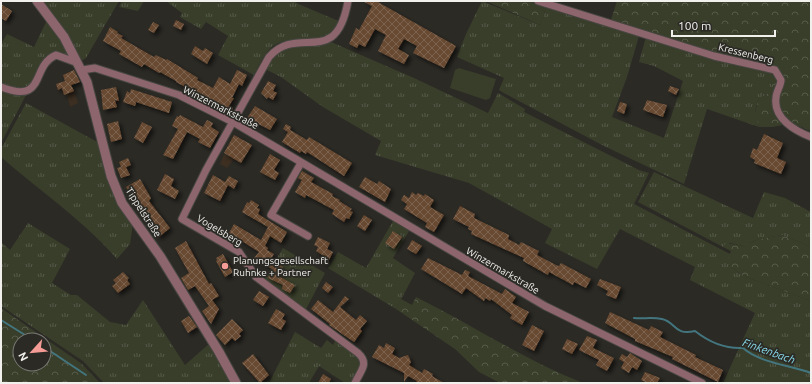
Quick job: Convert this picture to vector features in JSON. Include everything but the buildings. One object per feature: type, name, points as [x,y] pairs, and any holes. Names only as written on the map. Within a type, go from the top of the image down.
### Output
[{"type":"street","name":"Tippelstraße","points":[[37,1],[57,26],[80,66],[92,94],[111,176],[120,198],[160,256],[219,352],[236,383]]},
{"type":"street","points":[[233,122],[265,63],[273,52],[286,45],[320,42],[332,37],[341,26],[348,1]]},
{"type":"street","name":"Kressenberg","points":[[538,1],[714,56],[775,70],[781,80],[776,98],[779,112],[789,125],[811,137]]},
{"type":"street","name":"Winzermarkstraße","points":[[1,87],[19,91],[28,91],[33,86],[48,60],[56,55],[80,66],[95,68],[179,95],[233,122],[545,306],[702,383]]},
{"type":"street","name":"Vogelsberg","points":[[233,122],[182,219],[239,252],[256,277],[358,353],[364,359],[364,363],[355,383]]},
{"type":"street","points":[[301,163],[271,215],[308,236]]},
{"type":"shaded area","points":[[74,91],[78,103],[70,107],[67,94]]},
{"type":"shaded area","points":[[224,154],[234,159],[227,168],[220,164]]},
{"type":"green space","points":[[42,1],[119,1],[86,58],[83,60],[80,59]]},
{"type":"green space","points":[[122,1],[144,1],[138,11],[119,7]]},
{"type":"green space","points":[[166,1],[297,1],[296,3],[341,22],[334,31],[325,37],[308,40],[290,40],[273,46],[264,56],[254,75],[218,55],[228,36],[206,22],[201,29],[180,17],[182,13]]},
{"type":"green space","points":[[482,1],[540,25],[545,12],[542,10],[543,5],[559,12],[639,36],[627,77],[612,117],[664,138],[683,81],[654,66],[639,62],[646,37],[771,70],[771,93],[759,98],[755,111],[759,127],[707,109],[684,184],[604,146],[502,92],[499,90],[504,78],[457,57]]},
{"type":"green space","points":[[534,1],[543,5],[542,10],[545,12],[540,25],[488,2]]},
{"type":"green space","points":[[617,1],[811,1],[811,131],[791,123],[773,127],[759,127],[755,112],[759,98],[771,92],[771,67],[714,54],[610,23]]},
{"type":"green space","points":[[48,18],[72,59],[57,53],[31,86],[19,90],[1,85],[1,44],[7,34],[34,47]]},
{"type":"green space","points":[[331,42],[414,78],[488,113],[498,93],[525,109],[524,112],[639,170],[649,173],[634,204],[730,254],[729,265],[743,276],[811,301],[811,383],[723,383],[755,313],[690,280],[695,267],[620,229],[597,269],[545,243],[552,229],[469,183],[375,155],[381,141],[323,107],[281,77],[265,69],[271,60],[286,50],[294,47]]},
{"type":"green space","points":[[459,68],[496,79],[490,98],[486,100],[450,88],[455,70]]},
{"type":"green space","points":[[1,89],[26,95],[1,143]]},
{"type":"green space","points":[[26,103],[101,144],[133,223],[130,244],[117,259],[90,231],[1,157],[1,149]]},
{"type":"green space","points":[[654,172],[753,218],[764,192],[785,198],[811,212],[811,247],[782,235],[759,239],[743,246],[730,243],[723,247],[638,202]]},
{"type":"green space","points":[[393,221],[409,231],[393,258],[415,273],[396,309],[328,268],[338,252],[366,268]]},
{"type":"green space","points":[[28,223],[70,249],[52,283],[71,295],[77,295],[110,322],[126,325],[143,300],[185,365],[210,343],[233,383],[104,383],[83,361],[52,340],[52,332],[40,332],[1,306],[1,242],[10,250]]},
{"type":"green space","points":[[782,235],[811,247],[811,301],[743,276],[729,265],[728,258],[731,251],[723,247],[726,243],[743,246],[759,239]]},
{"type":"green space","points":[[283,248],[325,273],[305,311],[263,281]]},
{"type":"green space","points":[[416,297],[540,364],[583,383],[500,383],[479,372],[455,349],[396,309],[401,299],[412,305]]},
{"type":"green space","points":[[1,308],[36,332],[12,332],[12,372],[52,372],[52,343],[82,364],[100,383],[1,383]]},
{"type":"green space","points":[[295,332],[321,348],[327,340],[333,345],[336,339],[359,356],[361,366],[353,383],[345,383],[319,366],[309,383],[269,383]]},
{"type":"waterway","name":"Finkenbach","points":[[634,318],[662,319],[683,332],[695,331],[717,344],[743,348],[766,360],[811,373]]},
{"type":"waterway","points":[[1,320],[20,332]]},
{"type":"waterway","points":[[52,352],[86,375]]},
{"type":"place","name":"Planungsgesellschaft Ruhnke + Partner","points":[[225,266]]}]
